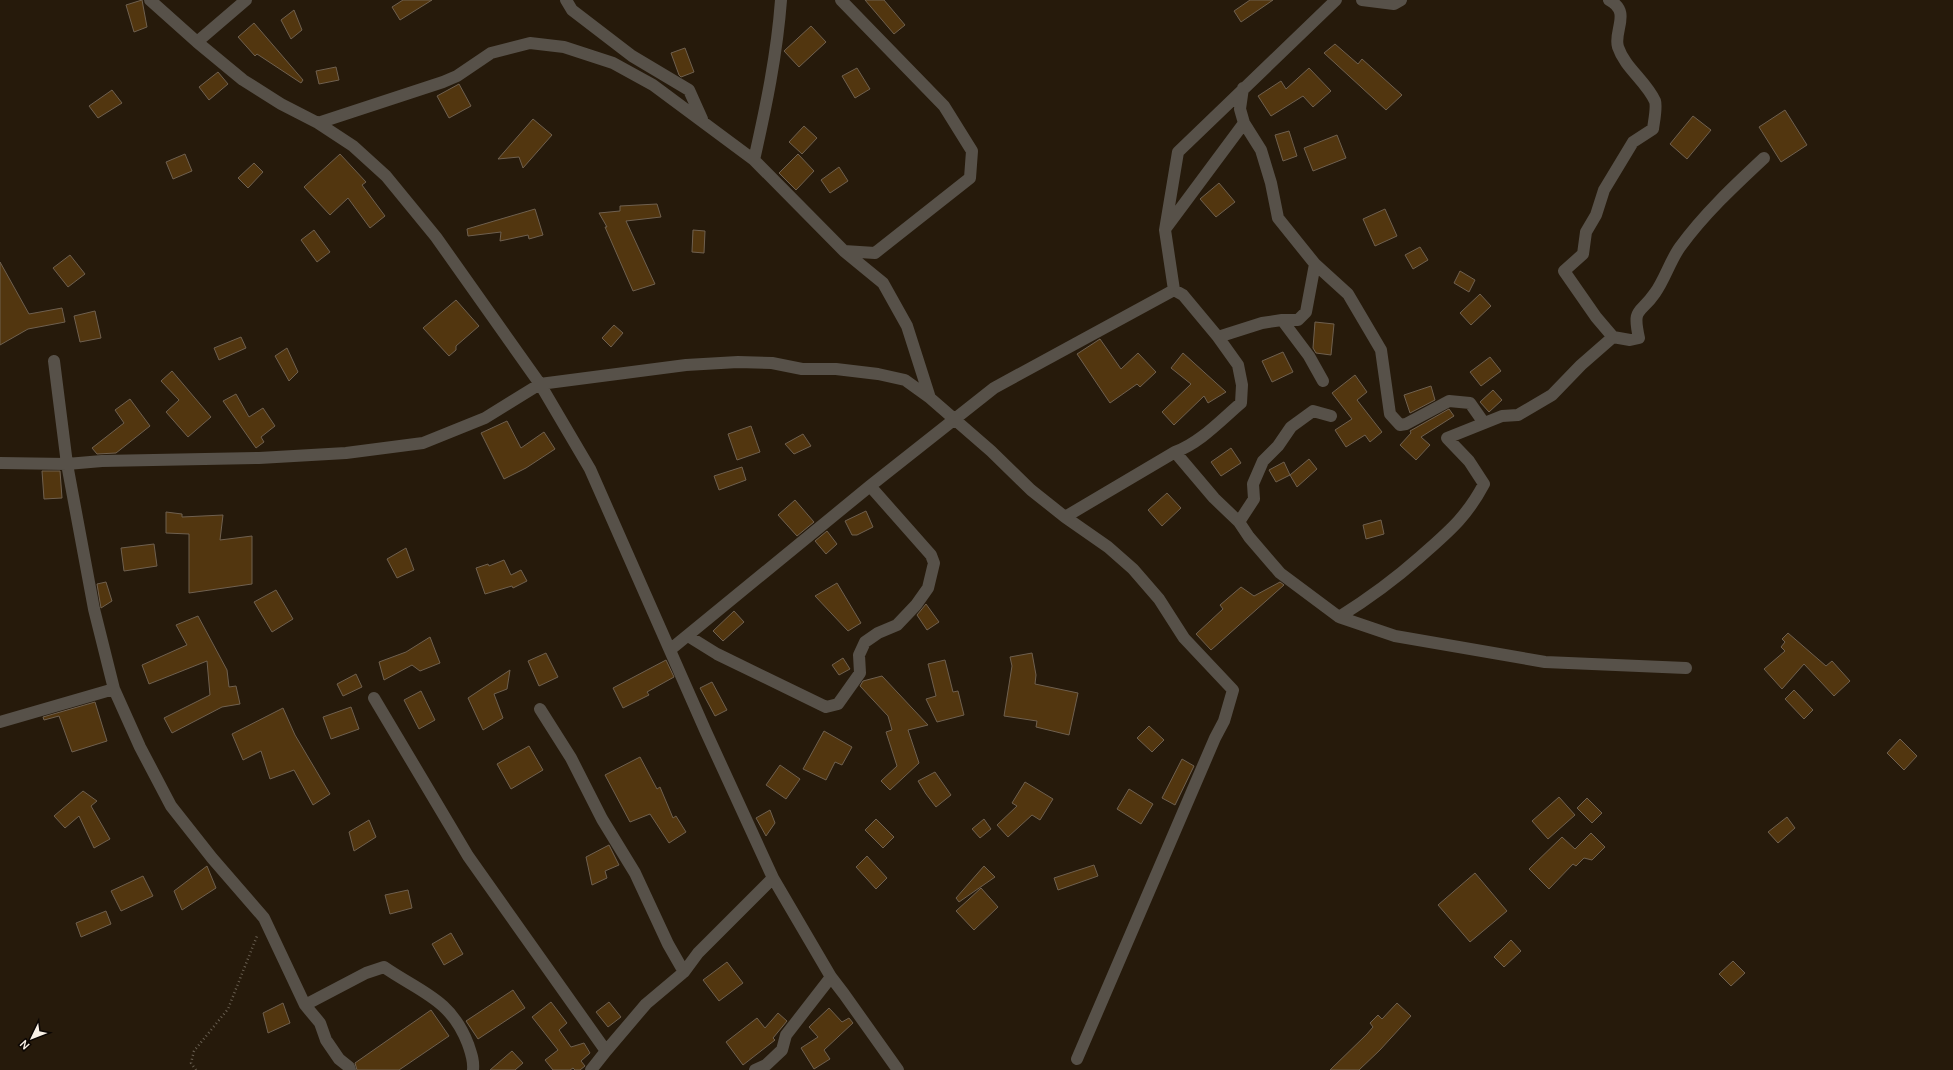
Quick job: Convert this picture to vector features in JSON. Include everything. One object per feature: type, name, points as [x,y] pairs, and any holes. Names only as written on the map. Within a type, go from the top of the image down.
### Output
[{"type":"street","points":[[150,0],[243,80],[281,104],[318,123],[353,146],[386,176],[436,237],[540,384],[590,469],[671,649],[706,732],[773,878],[830,977],[844,994],[898,1070]]},
{"type":"street","points":[[197,42],[246,0]]},
{"type":"street","points":[[566,0],[572,10],[632,56],[689,90],[704,122]]},
{"type":"street","points":[[754,160],[766,107],[778,37],[781,0]]},
{"type":"street","points":[[840,0],[944,106],[972,151],[970,178],[929,211],[875,253],[844,251]]},
{"type":"street","points":[[1065,517],[1175,452],[1185,449],[1241,403],[1242,385],[1238,365],[1218,337],[1182,295],[1174,290],[1165,230],[1178,152],[1336,0]]},
{"type":"street","points":[[1362,0],[1394,4],[1401,0]]},
{"type":"street","points":[[1609,0],[1614,3],[1622,17],[1617,43],[1621,57],[1634,70],[1655,102],[1653,129],[1633,142],[1624,156],[1604,190],[1596,215],[1586,232],[1583,254],[1564,271],[1596,317],[1613,337],[1630,340],[1639,338],[1636,324],[1638,311],[1655,294],[1679,248],[1722,198],[1764,158]]},
{"type":"street","points":[[318,123],[443,82],[457,76],[491,53],[530,43],[564,47],[613,63],[653,85],[754,160],[844,251],[883,283],[907,326],[930,398]]},
{"type":"street","points":[[1243,88],[1240,109],[1244,124],[1262,150],[1271,183],[1278,218],[1316,264],[1348,294],[1381,350],[1390,414],[1394,420],[1400,425],[1406,424],[1449,401],[1470,403],[1484,423]]},
{"type":"street","points":[[1165,230],[1244,124]]},
{"type":"street","points":[[1218,337],[1262,323],[1282,320],[1298,320],[1306,312],[1316,264]]},
{"type":"street","points":[[671,649],[870,486],[994,388],[1174,290]]},
{"type":"street","points":[[1282,320],[1309,356],[1323,381]]},
{"type":"street","points":[[1339,617],[1368,600],[1401,574],[1460,521],[1476,499],[1484,484],[1469,461],[1447,438],[1502,416],[1518,415],[1552,395],[1581,365],[1613,337]]},
{"type":"street","points":[[54,361],[67,464],[94,609],[114,689],[140,746],[171,806],[212,858],[264,918],[305,1005],[320,1023],[326,1040],[338,1059],[349,1066],[350,1070]]},
{"type":"street","points":[[0,463],[67,464],[346,454],[423,443],[485,418],[540,384],[686,365],[765,362],[802,369],[836,369],[878,374],[905,380],[930,398],[991,451],[1031,490],[1065,517],[1108,547],[1133,568],[1159,599],[1184,638],[1233,690],[1224,721],[1214,738],[1078,1059]]},
{"type":"street","points":[[1239,522],[1254,498],[1253,484],[1263,461],[1278,446],[1291,427],[1313,411],[1331,416]]},
{"type":"street","points":[[1175,452],[1214,498],[1239,522],[1248,537],[1280,573],[1339,617],[1395,636],[1545,662],[1686,668]]},
{"type":"street","points":[[688,636],[717,654],[826,707],[838,704],[860,673],[859,655],[865,642],[878,633],[897,625],[916,605],[928,588],[934,563],[931,555],[870,486]]},
{"type":"street","points":[[0,722],[114,689]]},
{"type":"street","points":[[374,698],[468,856],[606,1051]]},
{"type":"street","points":[[540,709],[571,758],[602,819],[635,873],[668,944],[684,972]]},
{"type":"street","points":[[591,1070],[646,1004],[684,972],[698,953],[773,878]]},
{"type":"street","points":[[305,1005],[366,973],[384,967],[442,1004],[452,1016],[465,1037],[474,1060],[473,1070]]},
{"type":"street","points":[[755,1070],[766,1065],[782,1050],[786,1035],[798,1018],[816,998],[830,977]]},
{"type":"path","points":[[196,1070],[191,1063],[194,1052],[228,1009],[264,918]]},
{"type":"building","points":[[142,0],[147,27],[134,32],[126,5]]},
{"type":"building","points":[[403,0],[432,0],[400,20],[392,7]]},
{"type":"building","points":[[865,0],[884,0],[905,25],[894,34]]},
{"type":"building","points":[[1250,0],[1273,0],[1241,22],[1234,11]]},
{"type":"building","points":[[294,10],[302,30],[291,39],[281,20]]},
{"type":"building","points":[[254,23],[303,80],[301,83],[257,54],[255,56],[238,37]]},
{"type":"building","points":[[811,26],[826,42],[799,67],[784,51]]},
{"type":"building","points":[[1335,44],[1358,64],[1362,59],[1402,95],[1386,110],[1324,53]]},
{"type":"building","points":[[685,48],[694,72],[681,77],[671,53]]},
{"type":"building","points":[[336,67],[339,80],[319,84],[316,71]]},
{"type":"building","points":[[857,68],[870,89],[855,98],[842,76]]},
{"type":"building","points":[[1309,68],[1331,91],[1313,107],[1303,96],[1271,116],[1258,96],[1281,81],[1286,89]]},
{"type":"building","points":[[218,72],[228,84],[209,100],[199,87]]},
{"type":"building","points":[[459,84],[471,106],[449,118],[437,96]]},
{"type":"building","points":[[112,90],[122,103],[98,118],[89,106]]},
{"type":"building","points":[[1785,110],[1807,145],[1781,162],[1759,127]]},
{"type":"building","points":[[1693,116],[1711,130],[1687,159],[1670,144]]},
{"type":"building","points":[[533,119],[552,135],[523,168],[519,157],[498,159]]},
{"type":"building","points":[[804,126],[817,138],[802,154],[789,142]]},
{"type":"building","points":[[1289,131],[1297,156],[1283,161],[1275,135]]},
{"type":"building","points":[[1337,135],[1346,158],[1313,171],[1304,148]]},
{"type":"building","points":[[185,154],[192,171],[173,179],[166,162]]},
{"type":"building","points":[[340,154],[366,182],[362,185],[385,216],[370,228],[348,198],[330,215],[304,187]]},
{"type":"building","points":[[798,154],[814,171],[796,190],[779,173]]},
{"type":"building","points":[[254,163],[263,172],[248,188],[238,178]]},
{"type":"building","points":[[839,167],[848,181],[830,193],[821,180]]},
{"type":"building","points":[[1219,183],[1235,202],[1216,217],[1200,199]]},
{"type":"building","points":[[657,204],[661,217],[626,221],[655,284],[633,291],[605,227],[607,227],[599,213],[620,211],[620,206]]},
{"type":"building","points":[[535,209],[543,235],[529,239],[528,235],[500,241],[501,232],[468,236],[467,229]]},
{"type":"building","points":[[1385,209],[1397,236],[1375,246],[1363,219]]},
{"type":"building","points":[[314,230],[330,252],[317,262],[301,240]]},
{"type":"building","points":[[693,230],[705,231],[704,253],[692,252]]},
{"type":"building","points":[[1420,247],[1428,260],[1413,269],[1405,255]]},
{"type":"building","points":[[70,255],[85,274],[68,287],[53,268]]},
{"type":"building","points":[[0,262],[29,314],[62,308],[65,322],[28,329],[0,345]]},
{"type":"building","points":[[1460,271],[1475,280],[1469,292],[1454,283]]},
{"type":"building","points":[[1480,294],[1491,306],[1471,325],[1460,313]]},
{"type":"building","points":[[456,300],[479,326],[456,346],[456,350],[449,356],[423,328]]},
{"type":"building","points":[[95,311],[101,338],[80,342],[74,316]]},
{"type":"building","points":[[1315,322],[1334,324],[1331,355],[1316,353],[1313,348]]},
{"type":"building","points":[[614,325],[623,333],[611,347],[602,338]]},
{"type":"building","points":[[241,337],[246,348],[219,360],[214,348]]},
{"type":"building","points":[[1100,339],[1121,369],[1138,353],[1156,372],[1140,387],[1137,384],[1110,403],[1077,354]]},
{"type":"building","points":[[287,348],[298,372],[289,381],[275,356]]},
{"type":"building","points":[[1283,352],[1293,372],[1272,382],[1262,361]]},
{"type":"building","points":[[1183,353],[1226,392],[1208,403],[1204,396],[1174,425],[1162,412],[1191,384],[1171,368]]},
{"type":"building","points":[[1490,357],[1501,371],[1481,386],[1470,372]]},
{"type":"building","points":[[172,371],[211,417],[188,437],[166,412],[179,400],[161,381]]},
{"type":"building","points":[[1355,375],[1367,392],[1357,400],[1382,432],[1370,442],[1365,435],[1346,447],[1335,430],[1352,419],[1332,393]]},
{"type":"building","points":[[1431,386],[1435,400],[1410,413],[1404,395]]},
{"type":"building","points":[[1493,390],[1502,400],[1489,412],[1480,402]]},
{"type":"building","points":[[236,394],[249,417],[263,408],[275,426],[261,437],[264,442],[256,448],[223,401]]},
{"type":"building","points":[[130,399],[150,426],[116,453],[97,454],[92,448],[124,423],[115,410]]},
{"type":"building","points":[[1449,409],[1454,416],[1421,437],[1430,445],[1416,460],[1400,445],[1411,433],[1410,431]]},
{"type":"building","points":[[507,421],[521,448],[544,432],[555,449],[526,468],[504,479],[481,433]]},
{"type":"building","points":[[751,426],[760,452],[737,460],[728,434]]},
{"type":"building","points":[[803,434],[811,446],[794,454],[785,444]]},
{"type":"building","points":[[1231,448],[1241,463],[1221,476],[1211,462]]},
{"type":"building","points":[[1309,459],[1317,469],[1297,487],[1290,475]]},
{"type":"building","points":[[1284,462],[1290,475],[1276,482],[1269,470]]},
{"type":"building","points":[[742,467],[746,480],[719,490],[714,476]]},
{"type":"building","points":[[42,471],[60,471],[62,498],[44,499]]},
{"type":"building","points":[[1167,493],[1181,508],[1162,526],[1148,510]]},
{"type":"building","points":[[795,500],[814,522],[797,536],[778,515]]},
{"type":"building","points":[[866,511],[873,527],[857,535],[852,535],[845,521]]},
{"type":"building","points":[[166,512],[182,514],[182,517],[223,515],[220,540],[252,536],[252,584],[189,593],[189,534],[166,533]]},
{"type":"building","points":[[1381,520],[1384,534],[1366,539],[1363,525]]},
{"type":"building","points":[[827,531],[837,544],[826,554],[815,541]]},
{"type":"building","points":[[154,544],[157,566],[124,571],[121,548]]},
{"type":"building","points":[[406,548],[414,570],[397,578],[387,559]]},
{"type":"building","points":[[504,560],[511,575],[521,570],[527,581],[513,588],[512,586],[485,594],[476,568],[488,564],[489,566]]},
{"type":"building","points":[[106,582],[112,601],[101,608],[97,584]]},
{"type":"building","points":[[1280,582],[1284,585],[1211,650],[1196,634],[1223,609],[1220,605],[1241,587],[1254,596]]},
{"type":"building","points":[[837,583],[861,623],[848,631],[815,596]]},
{"type":"building","points":[[276,590],[293,619],[272,632],[254,602]]},
{"type":"building","points":[[926,604],[939,622],[927,630],[917,615]]},
{"type":"building","points":[[734,611],[744,622],[723,641],[713,631]]},
{"type":"building","points":[[198,616],[227,670],[229,687],[236,686],[240,704],[222,707],[172,733],[164,718],[210,695],[207,661],[149,684],[142,665],[187,645],[176,625]]},
{"type":"building","points":[[1788,633],[1826,666],[1832,661],[1850,681],[1834,696],[1804,664],[1782,689],[1764,669],[1785,651],[1781,647],[1785,642],[1782,639]]},
{"type":"building","points":[[430,637],[440,663],[420,671],[412,665],[384,680],[379,662],[406,652]]},
{"type":"building","points":[[546,653],[558,677],[539,686],[528,661]]},
{"type":"building","points":[[1032,653],[1036,675],[1035,684],[1078,693],[1069,735],[1036,727],[1037,721],[1004,716],[1012,666],[1010,657]]},
{"type":"building","points":[[843,658],[850,669],[839,675],[832,665]]},
{"type":"building","points":[[666,660],[674,677],[647,692],[649,695],[623,708],[613,688]]},
{"type":"building","points":[[945,660],[953,692],[958,691],[964,715],[937,722],[926,699],[936,696],[928,664]]},
{"type":"building","points":[[510,670],[507,689],[494,694],[503,718],[483,730],[468,698]]},
{"type":"building","points":[[356,674],[362,687],[343,696],[337,684]]},
{"type":"building","points":[[882,676],[928,725],[908,730],[919,763],[890,790],[881,781],[897,766],[886,732],[892,730],[888,716],[860,686],[863,681]]},
{"type":"building","points":[[712,682],[727,710],[715,716],[700,688]]},
{"type":"building","points":[[1794,690],[1813,710],[1804,719],[1785,699]]},
{"type":"building","points":[[421,691],[435,720],[419,729],[404,700]]},
{"type":"building","points":[[95,702],[107,741],[72,752],[59,716],[44,720],[43,717]]},
{"type":"building","points":[[351,707],[359,729],[331,739],[323,717]]},
{"type":"building","points":[[283,708],[295,735],[330,794],[313,805],[294,770],[270,779],[261,751],[243,760],[232,734]]},
{"type":"building","points":[[1149,726],[1164,740],[1152,752],[1137,738]]},
{"type":"building","points":[[824,731],[852,747],[842,765],[835,762],[826,780],[803,769]]},
{"type":"building","points":[[1900,739],[1917,756],[1904,770],[1887,753]]},
{"type":"building","points":[[529,746],[543,770],[511,789],[497,764]]},
{"type":"building","points":[[640,757],[657,789],[660,787],[673,818],[676,816],[686,832],[669,843],[650,814],[630,822],[605,775]]},
{"type":"building","points":[[1182,759],[1194,766],[1175,805],[1162,798]]},
{"type":"building","points":[[780,765],[800,779],[786,799],[766,785]]},
{"type":"building","points":[[935,772],[951,795],[936,807],[918,781]]},
{"type":"building","points":[[1025,782],[1053,799],[1040,820],[1032,815],[1008,837],[997,825],[1017,806],[1012,803]]},
{"type":"building","points":[[1129,789],[1153,804],[1141,824],[1117,809]]},
{"type":"building","points":[[83,791],[97,801],[91,806],[110,839],[94,848],[79,816],[65,828],[54,816]]},
{"type":"building","points":[[1559,797],[1575,815],[1548,839],[1532,821]]},
{"type":"building","points":[[1587,798],[1602,813],[1592,823],[1577,808]]},
{"type":"building","points":[[770,810],[775,823],[766,836],[756,818]]},
{"type":"building","points":[[1787,817],[1795,828],[1778,843],[1768,832]]},
{"type":"building","points":[[876,819],[894,837],[883,848],[865,830]]},
{"type":"building","points":[[984,819],[991,829],[980,838],[972,829]]},
{"type":"building","points":[[369,820],[376,837],[354,851],[349,832]]},
{"type":"building","points":[[1591,833],[1605,847],[1592,860],[1584,858],[1576,866],[1573,864],[1549,889],[1529,869],[1562,837],[1575,849]]},
{"type":"building","points":[[609,845],[619,865],[605,871],[607,878],[592,885],[586,857]]},
{"type":"building","points":[[867,856],[887,878],[876,889],[856,867]]},
{"type":"building","points":[[1094,865],[1098,876],[1058,890],[1054,878]]},
{"type":"building","points":[[207,866],[216,888],[182,910],[174,891]]},
{"type":"building","points":[[984,866],[995,877],[959,902],[956,898]]},
{"type":"building","points":[[1475,873],[1507,911],[1470,942],[1438,905]]},
{"type":"building","points":[[143,876],[153,896],[121,911],[111,891]]},
{"type":"building","points":[[981,888],[998,907],[974,930],[956,911]]},
{"type":"building","points":[[408,890],[412,908],[390,914],[385,895]]},
{"type":"building","points":[[106,911],[111,924],[81,937],[76,923]]},
{"type":"building","points":[[451,933],[463,954],[444,965],[432,944]]},
{"type":"building","points":[[1511,940],[1521,951],[1504,967],[1494,957]]},
{"type":"building","points":[[1733,961],[1745,973],[1731,986],[1719,974]]},
{"type":"building","points":[[727,962],[743,983],[719,1001],[703,980]]},
{"type":"building","points":[[513,990],[525,1008],[478,1039],[466,1021]]},
{"type":"building","points":[[551,1002],[567,1023],[559,1030],[571,1047],[584,1043],[590,1053],[581,1061],[585,1066],[580,1070],[575,1070],[573,1068],[570,1070],[553,1070],[545,1060],[558,1050],[532,1017]]},
{"type":"building","points":[[609,1002],[621,1017],[608,1027],[596,1012]]},
{"type":"building","points":[[283,1003],[290,1023],[268,1033],[263,1013]]},
{"type":"building","points":[[1397,1003],[1411,1016],[1380,1050],[1359,1070],[1330,1070],[1367,1034],[1373,1027],[1370,1023],[1378,1015],[1382,1019]]},
{"type":"building","points":[[829,1008],[842,1022],[849,1018],[853,1023],[824,1050],[830,1059],[814,1069],[801,1048],[818,1037],[809,1027]]},
{"type":"building","points":[[431,1010],[449,1036],[399,1070],[357,1070],[355,1063]]},
{"type":"building","points":[[778,1013],[787,1021],[773,1038],[775,1040],[743,1065],[726,1042],[757,1018],[765,1028]]},
{"type":"building","points":[[512,1051],[523,1063],[515,1070],[490,1070]]}]
